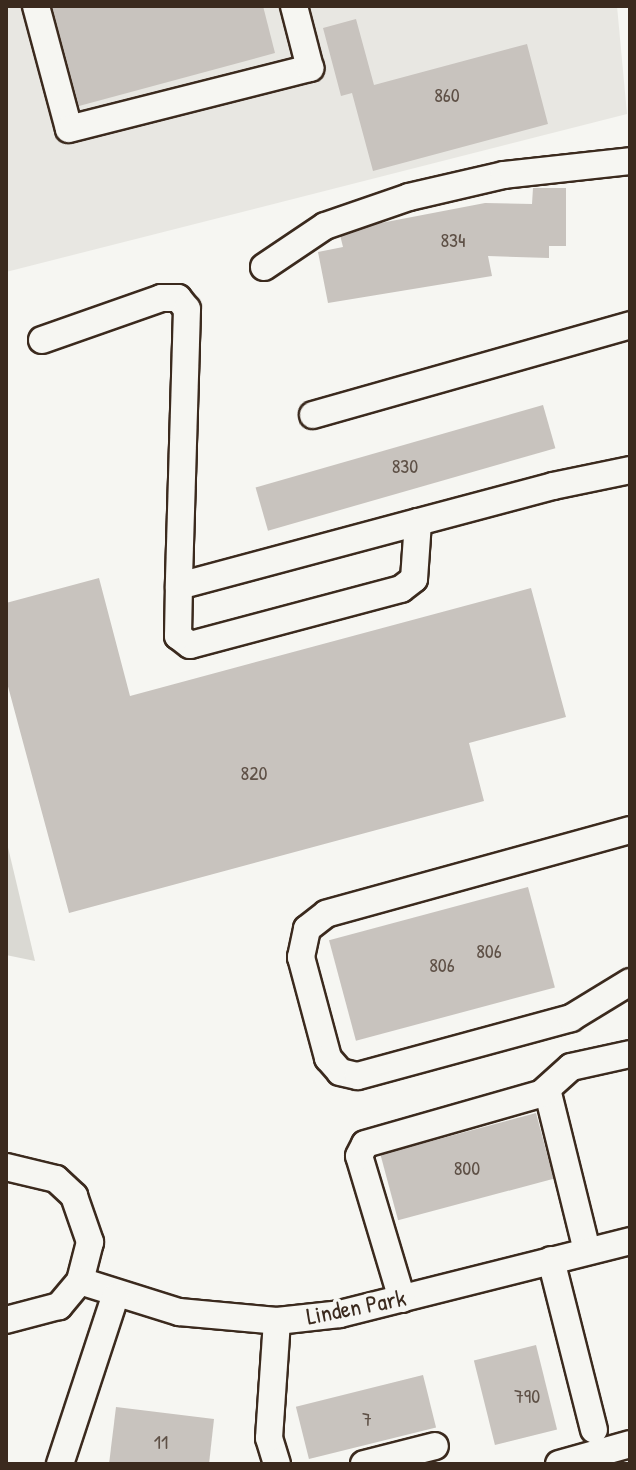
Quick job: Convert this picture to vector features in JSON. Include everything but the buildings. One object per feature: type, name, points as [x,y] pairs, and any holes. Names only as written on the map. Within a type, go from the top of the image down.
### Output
[{"type":"street","points":[[36,6],[69,129],[310,68],[294,6]]},
{"type":"street","points":[[264,267],[325,226],[409,197],[504,175],[630,161]]},
{"type":"street","points":[[42,340],[161,298],[178,298],[187,309],[178,636],[190,645],[401,589],[414,579],[418,522]]},
{"type":"street","points":[[313,415],[630,325]]},
{"type":"street","points":[[179,586],[418,522],[630,470]]},
{"type":"street","points":[[630,830],[326,914],[307,929],[301,957],[328,1058],[340,1072],[358,1076],[571,1018],[630,982]]},
{"type":"street","points":[[402,1299],[359,1156],[365,1144],[547,1089],[571,1067],[630,1054]]},
{"type":"street","points":[[547,1089],[587,1251]]},
{"type":"street","points":[[6,1167],[33,1169],[74,1196],[90,1242],[80,1281],[59,1306],[6,1320]]},
{"type":"street","name":"Linden Park","points":[[80,1281],[115,1297],[179,1312],[277,1321],[402,1299],[630,1241]]},
{"type":"street","points":[[551,1260],[594,1430]]},
{"type":"street","points":[[60,1464],[115,1297]]},
{"type":"street","points":[[277,1321],[269,1438],[277,1464]]},
{"type":"street","points":[[559,1464],[630,1444]]},
{"type":"street","points":[[364,1464],[435,1446]]},
{"type":"shaded area","points":[[6,6],[617,6],[627,114],[6,272]]},
{"type":"shaded area","points":[[6,839],[35,961],[6,955]]}]
